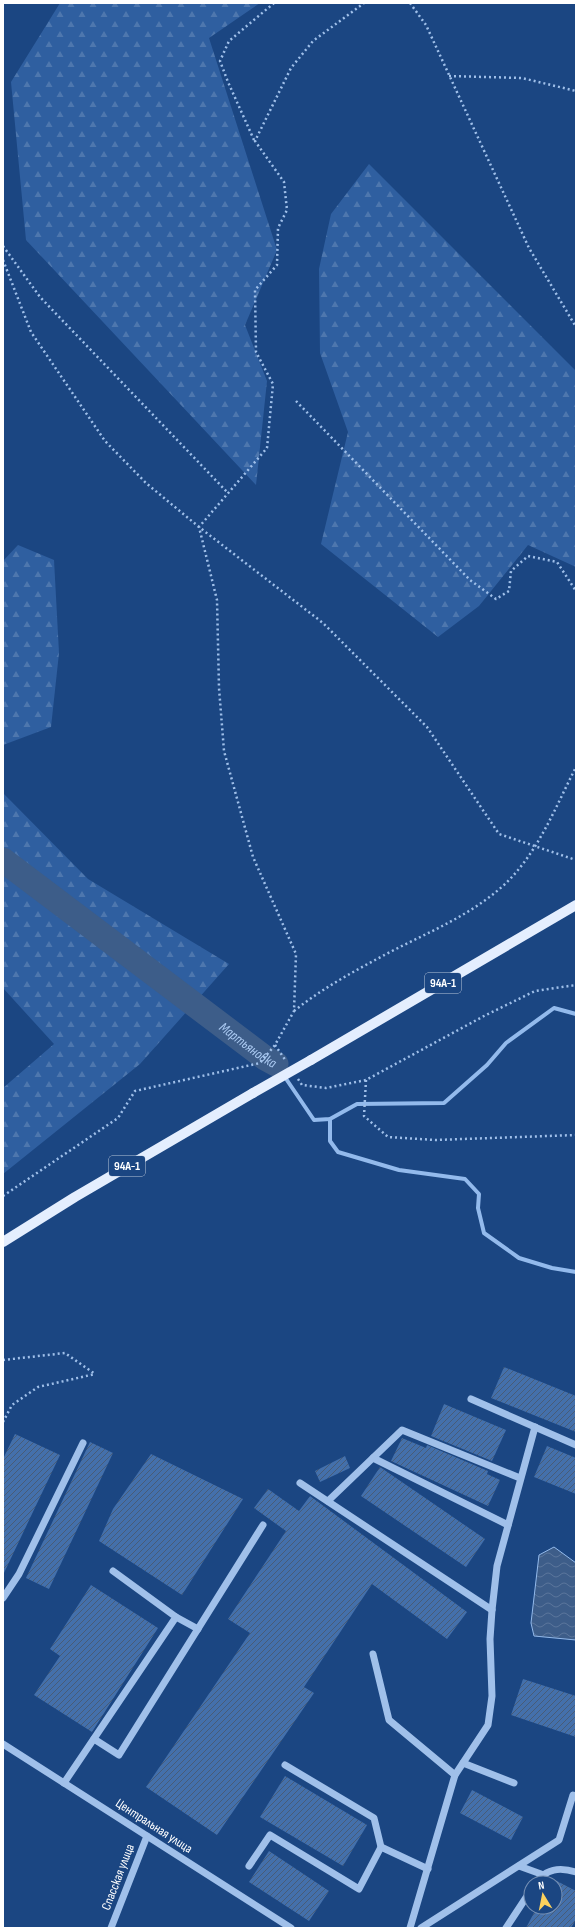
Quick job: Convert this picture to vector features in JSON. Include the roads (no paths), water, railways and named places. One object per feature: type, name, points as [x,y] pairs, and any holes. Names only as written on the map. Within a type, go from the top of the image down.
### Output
[{"type":"main road","name":"94А-1","points":[[3,1242],[75,1197],[576,905]]},
{"type":"street","points":[[471,1399],[576,1445]]},
{"type":"street","points":[[410,1928],[455,1776],[488,1725],[492,1696],[490,1639],[497,1566],[534,1427]]},
{"type":"street","points":[[328,1501],[402,1430],[520,1478]]},
{"type":"street","points":[[3,1598],[19,1574],[82,1443]]},
{"type":"street","points":[[372,1458],[508,1525]]},
{"type":"street","points":[[300,1483],[492,1610]]},
{"type":"street","points":[[94,1739],[119,1755],[263,1525]]},
{"type":"street","points":[[113,1571],[176,1617],[198,1629]]},
{"type":"street","points":[[64,1783],[176,1617]]},
{"type":"street","points":[[373,1654],[389,1720],[455,1776]]},
{"type":"street","name":"Центральная улица","points":[[3,1744],[291,1928]]},
{"type":"street","points":[[464,1763],[514,1783]]},
{"type":"street","points":[[249,1866],[270,1835],[359,1889],[381,1847],[374,1818],[285,1765]]},
{"type":"street","points":[[421,1928],[559,1840],[573,1795],[576,1796]]},
{"type":"street","name":"Спасская улица","points":[[111,1928],[147,1836]]},
{"type":"street","points":[[381,1847],[428,1869]]},
{"type":"street","points":[[519,1866],[541,1874],[563,1868],[576,1872]]},
{"type":"street","points":[[506,1928],[523,1902]]},
{"type":"water","points":[[554,1547],[576,1563],[576,1640],[534,1636],[531,1623],[539,1555]]},
{"type":"waterway","name":"Мартьяновка","points":[[3,860],[265,1058],[276,1064]]},
{"type":"waterway","name":"Мартьяновка","points":[[276,1064],[314,1120],[330,1119],[357,1104],[444,1103],[487,1065],[506,1043],[554,1008],[576,1014]]},
{"type":"waterway","points":[[330,1119],[330,1141],[338,1152],[399,1170],[465,1179],[479,1194],[478,1208],[484,1233],[519,1258],[552,1268],[576,1272]]}]
